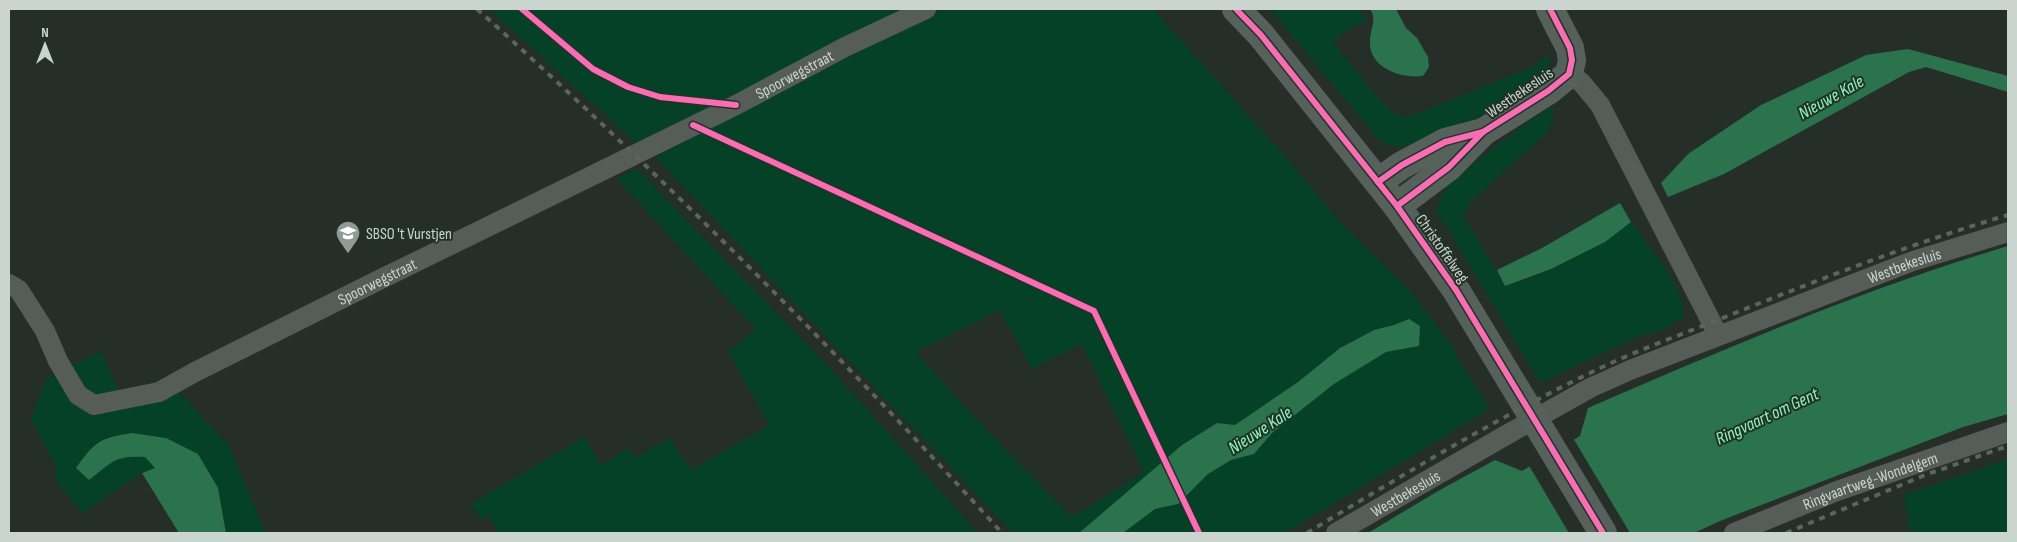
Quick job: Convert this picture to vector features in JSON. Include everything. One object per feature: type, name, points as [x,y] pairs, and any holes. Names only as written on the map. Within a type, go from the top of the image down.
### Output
[{"type":"main road","name":"Christoffelweg","points":[[1236,9],[1261,35],[1397,206],[1456,290],[1603,533]]},
{"type":"main road","points":[[1550,9],[1570,48],[1572,60],[1569,74]]},
{"type":"main road","name":"Westbekesluis","points":[[1397,206],[1449,167],[1483,132],[1548,91],[1569,74]]},
{"type":"main road","name":"Westbekesluis","points":[[1378,182],[1402,164],[1445,142],[1483,132]]},
{"type":"street","name":"Spoorwegstraat","points":[[9,284],[18,290],[45,331],[58,360],[78,395],[94,405],[160,392],[371,284],[736,105],[846,47],[926,9]]},
{"type":"street","name":"Westbekesluis","points":[[1569,74],[1581,82],[1600,105],[1718,335]]},
{"type":"street","name":"Westbekesluis","points":[[1336,533],[1590,388],[1630,370],[1913,261],[2008,232]]},
{"type":"street","name":"Ringvaartweg-Wondelgem","points":[[1734,533],[1773,525],[1837,491],[2008,432]]},
{"type":"shaded area","points":[[489,9],[907,9],[637,144]]},
{"type":"shaded area","points":[[941,9],[1153,9],[1289,161],[1338,220],[1413,294],[1453,347],[1459,361],[1490,409],[1285,533],[1123,533],[1155,509],[1178,504],[1208,474],[1231,460],[1254,454],[1272,433],[1334,384],[1386,352],[1419,346],[1409,319],[1374,330],[1340,347],[1298,382],[1235,425],[1217,423],[1182,445],[1079,533],[1013,533],[655,157]],"holes":[[[1000,310],[1032,369],[1082,344],[1144,472],[1072,517],[962,404],[916,352]]]},
{"type":"shaded area","points":[[1270,9],[1359,9],[1367,21],[1347,30],[1333,42],[1377,96],[1402,117],[1413,115],[1533,67],[1546,56],[1551,58],[1547,71],[1541,79],[1482,115],[1424,141],[1400,147],[1388,145],[1379,140]]},
{"type":"shaded area","points":[[1553,106],[1553,118],[1547,133],[1470,202],[1464,216],[1505,286],[1555,268],[1587,252],[1631,222],[1669,274],[1681,296],[1683,308],[1682,318],[1665,329],[1635,338],[1540,383],[1446,226],[1437,215],[1437,208],[1445,188],[1493,148]]},
{"type":"shaded area","points":[[636,168],[830,368],[978,533],[499,533],[488,515],[482,521],[471,504],[584,437],[601,465],[629,448],[635,458],[670,438],[691,470],[769,425],[728,351],[756,330],[617,179]]},
{"type":"shaded area","points":[[101,351],[119,391],[167,379],[229,446],[266,533],[226,533],[218,488],[166,438],[132,433],[107,437],[90,448],[89,480],[109,464],[127,457],[145,457],[156,468],[142,473],[82,513],[56,480],[55,464],[31,419],[46,379]]},
{"type":"shaded area","points":[[2008,459],[2008,533],[1910,533],[1904,495]]},
{"type":"water","points":[[1370,9],[1396,9],[1406,28],[1417,38],[1428,57],[1429,67],[1423,76],[1395,73],[1379,64],[1370,49],[1373,16]]},
{"type":"water","name":"Nieuwe Kale","points":[[1908,49],[2008,76],[2008,92],[1926,67],[1909,72],[1724,174],[1668,197],[1661,183],[1688,154],[1761,105],[1866,55]]},
{"type":"water","points":[[1620,203],[1631,222],[1605,242],[1551,269],[1505,286],[1497,270],[1542,248]]},
{"type":"water","name":"Ringvaart om Gent","points":[[2008,246],[2008,414],[1963,427],[1720,521],[1694,533],[1368,533],[1438,491],[1495,460],[1522,471],[1580,436],[1588,408],[1692,363],[1848,300]]},
{"type":"water","name":"Nieuwe Kale","points":[[1409,319],[1420,326],[1419,346],[1386,352],[1334,384],[1272,433],[1254,454],[1231,460],[1208,474],[1178,504],[1155,509],[1123,533],[1079,533],[1182,445],[1217,423],[1235,425],[1298,382],[1340,348],[1374,330]]},
{"type":"water","points":[[132,433],[166,438],[198,454],[218,488],[226,533],[179,533],[142,473],[155,468],[145,457],[127,457],[114,461],[89,480],[76,468],[88,452],[99,442]]},
{"type":"pier","points":[[1573,438],[1630,533],[1569,533],[1528,464]]},
{"type":"railway","points":[[477,9],[546,71],[746,264],[876,397],[1002,533]]},
{"type":"railway","points":[[1307,533],[1484,428],[1609,364],[1863,264],[1935,238],[2008,215]]},
{"type":"railway","points":[[1786,533],[1925,475],[2008,446]]},
{"type":"cycle path","points":[[522,9],[593,69],[628,87],[660,97],[736,105]]},
{"type":"cycle path","points":[[1236,9],[1261,35],[1397,206],[1456,290],[1603,533]]},
{"type":"cycle path","points":[[1397,206],[1449,167],[1483,132],[1548,91],[1569,74],[1572,60],[1570,48],[1550,9]]},
{"type":"cycle path","points":[[693,125],[1094,311],[1199,533]]},
{"type":"cycle path","points":[[1378,182],[1402,165],[1445,142],[1483,132]]},
{"type":"place","name":"SBSO 't Vurstjen","points":[[348,254]]}]
